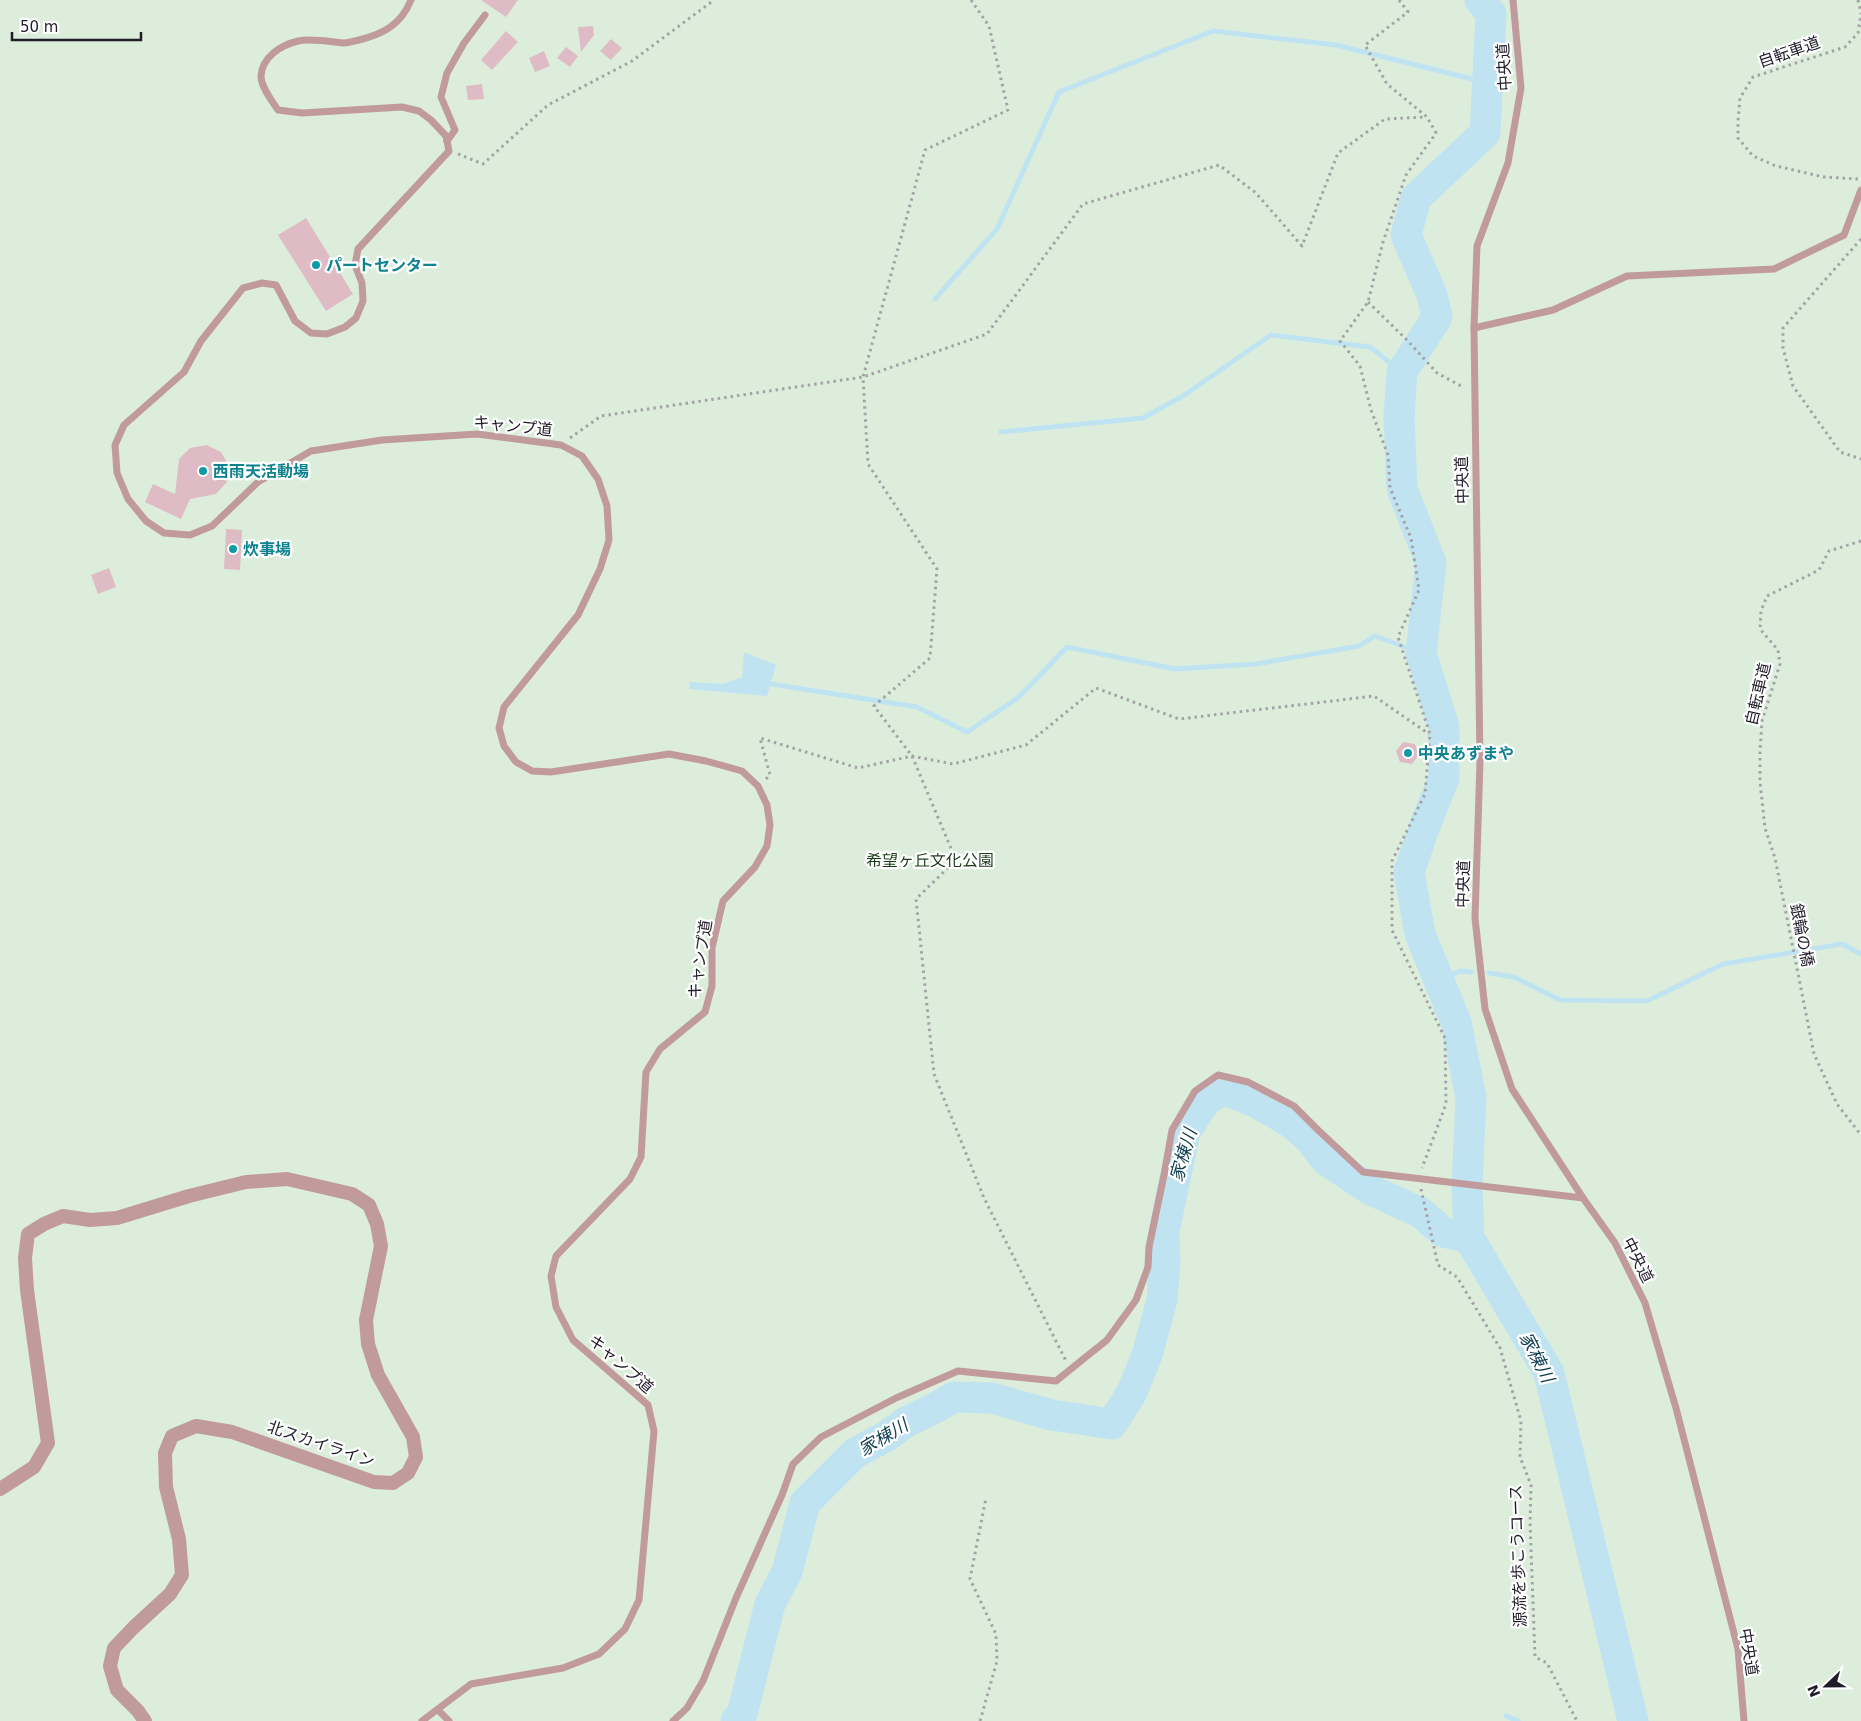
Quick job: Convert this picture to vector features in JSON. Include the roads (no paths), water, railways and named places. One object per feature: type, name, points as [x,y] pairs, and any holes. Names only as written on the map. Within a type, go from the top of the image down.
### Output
[{"type":"street","name":"北スカイライン","points":[[0,1488],[34,1467],[48,1443],[27,1290],[25,1258],[28,1234],[44,1224],[63,1216],[90,1220],[117,1218],[189,1196],[246,1182],[287,1179],[352,1194],[369,1205],[377,1224],[381,1246],[366,1320],[368,1344],[378,1375],[413,1437],[416,1457],[408,1473],[393,1483],[374,1482],[232,1432],[196,1426],[172,1436],[165,1453],[166,1487],[179,1539],[182,1575],[170,1594],[114,1648],[110,1666],[117,1690],[138,1711],[145,1721]]},
{"type":"lane","points":[[411,0],[406,12],[388,30],[371,37],[346,43],[322,40],[299,41],[281,47],[266,61],[261,77],[268,95],[278,110],[302,113],[402,107],[419,111],[432,120],[446,136],[447,140],[455,130],[441,97],[447,73],[464,43],[485,15]]},
{"type":"lane","name":"中央道","points":[[1512,0],[1521,88],[1508,163],[1476,246],[1474,328],[1480,762],[1475,918],[1485,1009],[1512,1089],[1583,1198],[1615,1243],[1644,1303],[1676,1408],[1738,1649],[1744,1721]]},
{"type":"lane","name":"キャンプ道","points":[[422,1721],[471,1684],[563,1668],[599,1654],[625,1629],[639,1600],[654,1431],[648,1405],[573,1340],[556,1307],[551,1276],[556,1256],[630,1179],[641,1157],[646,1072],[660,1049],[705,1012],[712,986],[712,948],[723,901],[755,867],[767,846],[770,826],[767,805],[758,786],[742,771],[670,754],[551,772],[532,771],[516,762],[504,746],[499,728],[504,707],[578,615],[600,568],[608,540],[607,506],[598,479],[582,456],[561,445],[477,434],[382,440],[311,451],[258,482],[212,526],[190,535],[164,534],[146,521],[128,499],[117,473],[115,446],[124,425],[184,372],[201,341],[243,288],[262,283],[276,285],[295,321],[311,333],[326,334],[344,327],[356,318],[363,301],[362,283],[355,265],[358,249],[449,151],[447,140]]},
{"type":"lane","points":[[1474,328],[1553,310],[1626,276],[1774,268],[1844,235],[1861,190]]},
{"type":"lane","points":[[673,1721],[687,1708],[703,1681],[736,1598],[782,1495],[793,1464],[821,1438],[896,1398],[958,1371],[1056,1381],[1107,1340],[1136,1300],[1148,1267],[1149,1247],[1172,1130],[1195,1091],[1218,1075],[1248,1082],[1294,1106],[1363,1172],[1583,1198]]},
{"type":"lane","points":[[438,1710],[449,1721]]},
{"type":"water","points":[[744,652],[776,665],[767,696],[689,689],[690,682],[723,684],[742,677]]},
{"type":"waterway","points":[[1469,1238],[1467,1185],[1471,1098],[1456,1022],[1420,934],[1409,872],[1444,778],[1444,727],[1421,653],[1431,563],[1402,489],[1399,416],[1402,372],[1437,317],[1432,295],[1406,235],[1416,198],[1485,133],[1491,14],[1480,0]]},
{"type":"waterway","points":[[935,299],[997,229],[1059,92],[1213,31],[1336,45],[1488,83]]},
{"type":"waterway","points":[[1001,432],[1143,418],[1183,396],[1271,335],[1370,347],[1402,372]]},
{"type":"waterway","points":[[771,684],[917,707],[967,732],[1019,697],[1067,647],[1175,669],[1256,664],[1359,646],[1375,636],[1421,653]]},
{"type":"waterway","points":[[1489,973],[1514,977],[1560,1000],[1647,1001],[1723,964],[1842,944],[1861,954]]},
{"type":"waterway","points":[[1439,980],[1460,971],[1471,972]]},
{"type":"waterway","name":"家棟川","points":[[736,1721],[742,1714],[770,1604],[787,1572],[805,1503],[855,1453],[887,1436],[906,1422],[954,1397],[992,1398],[1052,1415],[1112,1424],[1132,1392],[1147,1355],[1162,1300],[1165,1263],[1164,1231],[1185,1132],[1206,1100],[1224,1089],[1259,1104],[1290,1122],[1310,1139],[1326,1160],[1371,1190],[1421,1213],[1443,1232],[1469,1238],[1549,1373],[1633,1721]]},
{"type":"waterway","points":[[1506,1716],[1518,1721]]},
{"type":"place","name":"パートセンター","points":[[316,265]]},
{"type":"place","name":"西雨天活動場","points":[[203,471]]},
{"type":"place","name":"炊事場","points":[[233,549]]},
{"type":"place","name":"中央あずまや","points":[[1408,753]]},
{"type":"park label","name":"希望ヶ丘文化公園","points":[[930,860]]}]
